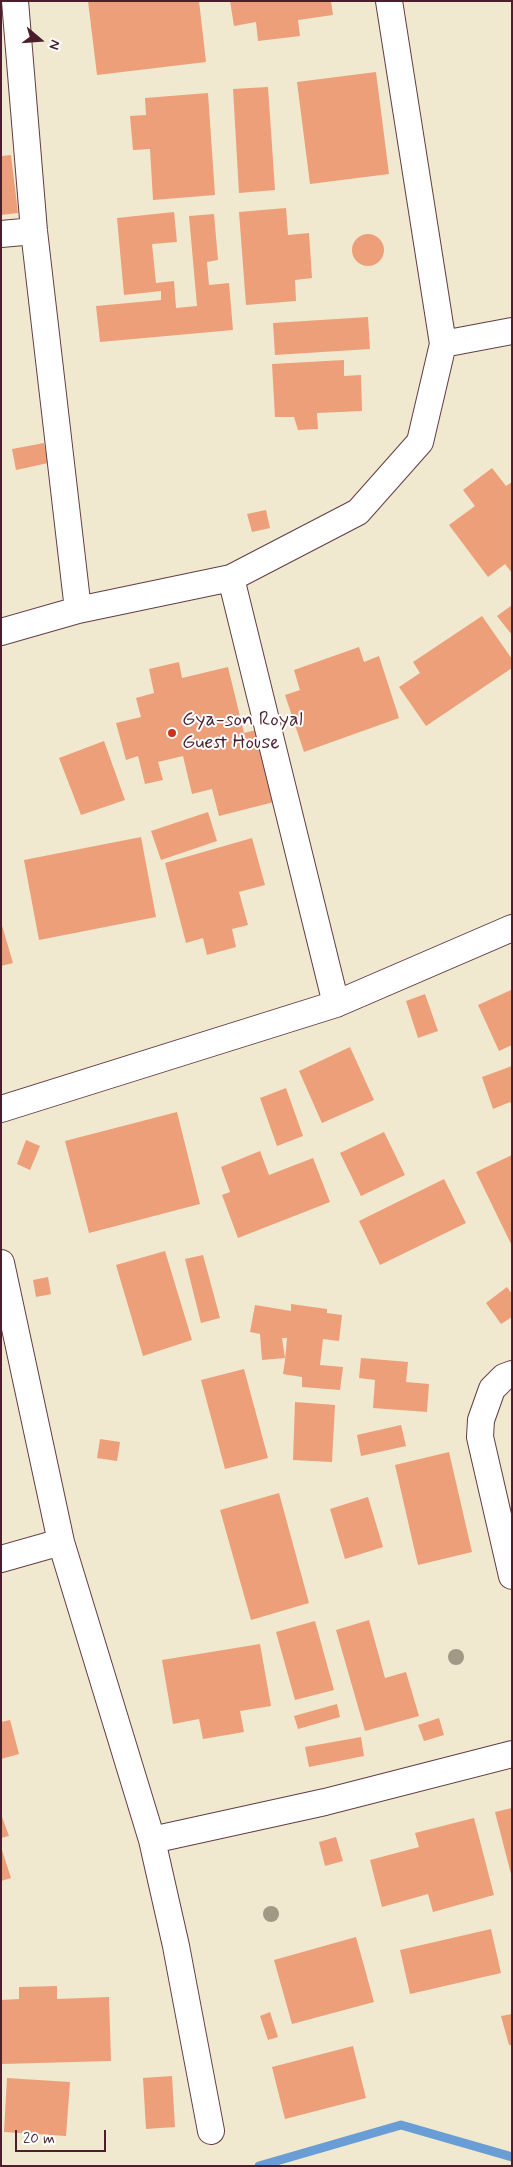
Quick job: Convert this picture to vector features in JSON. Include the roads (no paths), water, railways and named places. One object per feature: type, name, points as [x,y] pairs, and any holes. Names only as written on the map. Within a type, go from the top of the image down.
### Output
[{"type":"street","points":[[16,1],[34,231],[78,610]]},
{"type":"street","points":[[1,632],[78,610],[230,578],[358,512],[420,442],[443,344],[390,1]]},
{"type":"street","points":[[1,234],[34,231]]},
{"type":"street","points":[[443,344],[512,331]]},
{"type":"street","points":[[230,578],[336,1004]]},
{"type":"street","points":[[1,1109],[336,1004],[512,928]]},
{"type":"street","points":[[1,1264],[61,1542],[152,1840],[176,1946],[211,2132]]},
{"type":"street","points":[[512,1374],[504,1377],[492,1388],[481,1420],[480,1437],[512,1576]]},
{"type":"street","points":[[1,1559],[61,1542]]},
{"type":"street","points":[[152,1840],[325,1802],[512,1754]]},
{"type":"waterway","points":[[259,2166],[401,2125],[512,2157]]},
{"type":"place","name":"Gya-son Royal Guest House","points":[[172,733]]}]
